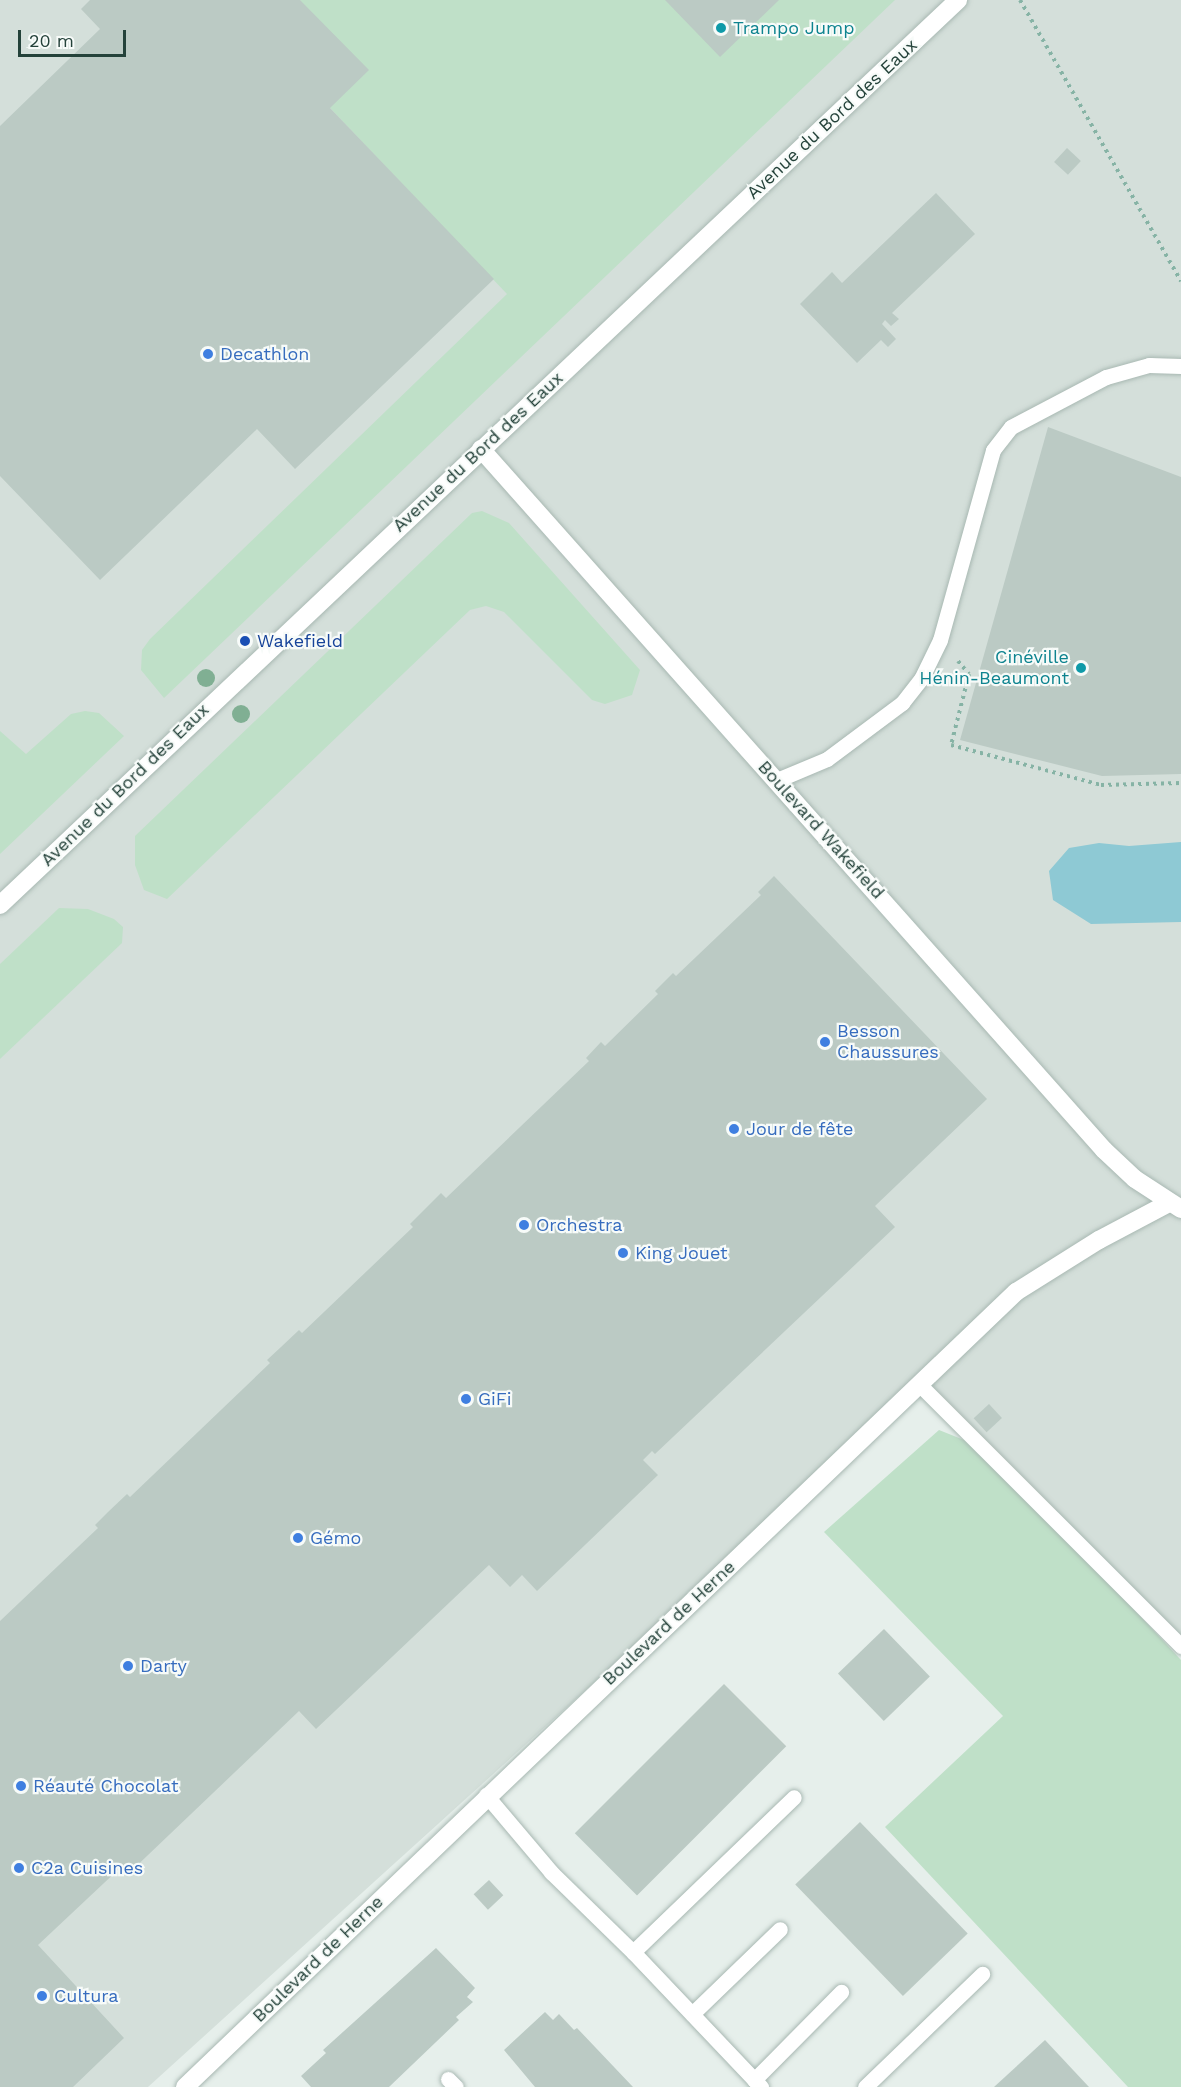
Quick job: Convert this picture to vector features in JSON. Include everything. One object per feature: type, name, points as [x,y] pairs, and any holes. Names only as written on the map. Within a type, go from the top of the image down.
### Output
[{"type":"street","name":"Avenue du Bord des Eaux","points":[[0,905],[958,0]]},
{"type":"street","name":"Boulevard Wakefield","points":[[481,449],[1104,1150],[1175,1206]]},
{"type":"street","name":"Boulevard de Herne","points":[[185,2087],[486,1795],[921,1386],[1016,1292],[1099,1239],[1175,1206]]},
{"type":"lane","points":[[777,780],[827,759],[902,703],[921,678],[940,640],[993,450],[1011,427],[1106,376],[1149,365],[1181,366]]},
{"type":"lane","points":[[921,1386],[1181,1646]]},
{"type":"lane","points":[[486,1795],[551,1872],[633,1952],[758,2084],[842,1992]]},
{"type":"lane","points":[[633,1952],[794,1797]]},
{"type":"lane","points":[[692,2014],[780,1929]]},
{"type":"lane","points":[[865,2087],[982,1974]]},
{"type":"path","points":[[1020,0],[1181,281]]},
{"type":"path","points":[[940,640],[969,674],[951,745],[1101,784],[1181,783]]},
{"type":"shaded area","points":[[0,0],[1181,0],[1181,1646],[921,1386],[148,2087],[0,2087]]},
{"type":"green space","points":[[300,0],[895,0],[164,698],[141,670],[142,650],[150,639],[507,294],[330,108]]},
{"type":"green space","points":[[482,511],[509,523],[640,670],[632,695],[605,704],[592,700],[504,612],[486,606],[470,610],[167,899],[144,890],[135,865],[135,836],[472,513]]},
{"type":"green space","points":[[85,711],[99,713],[124,736],[0,854],[0,731],[26,754],[71,714]]},
{"type":"green space","points":[[59,908],[88,909],[114,919],[123,927],[122,943],[0,1059],[0,964]]},
{"type":"green space","points":[[939,1430],[984,1448],[1181,1660],[1181,2087],[1128,2087],[885,1827],[1003,1716],[824,1532]]},
{"type":"water","points":[[1181,842],[1181,922],[1091,924],[1053,900],[1049,871],[1069,848],[1099,843],[1129,846]]},
{"type":"building","name":"Decathlon","points":[[90,0],[300,0],[369,70],[330,108],[494,279],[295,469],[257,429],[100,580],[0,476],[0,126],[100,29],[81,9]]},
{"type":"building","name":"Trampo Jump","points":[[665,0],[779,0],[720,57]]},
{"type":"building","points":[[1067,148],[1081,161],[1068,175],[1054,162]]},
{"type":"building","points":[[936,193],[975,234],[892,313],[899,319],[891,326],[885,320],[882,324],[896,339],[888,347],[881,340],[857,363],[800,304],[832,272],[842,283]]},
{"type":"building","name":"Cinéville Hénin-Beaumont","points":[[1048,427],[1181,477],[1181,774],[1102,776],[960,740]]},
{"type":"building","points":[[774,876],[987,1099],[875,1206],[895,1227],[655,1454],[652,1451],[643,1460],[658,1475],[537,1591],[522,1575],[510,1587],[489,1565],[316,1729],[299,1711],[126,1876],[120,1868],[38,1945],[124,2038],[73,2087],[0,2087],[0,1621],[98,1528],[95,1525],[108,1512],[127,1494],[130,1497],[270,1363],[267,1360],[299,1330],[302,1333],[413,1227],[410,1224],[441,1193],[446,1198],[589,1061],[586,1058],[601,1042],[605,1046],[658,994],[655,991],[673,973],[676,976],[761,895],[758,892]]},
{"type":"building","points":[[989,1404],[1002,1418],[987,1432],[974,1418]]},
{"type":"building","points":[[884,1629],[930,1676],[884,1721],[838,1673]]},
{"type":"building","points":[[724,1684],[786,1746],[637,1895],[575,1833]]},
{"type":"building","points":[[860,1822],[968,1933],[903,1996],[795,1885]]},
{"type":"building","points":[[489,1880],[503,1895],[488,1910],[474,1894]]},
{"type":"building","points":[[436,1948],[475,1988],[467,1997],[473,2002],[456,2017],[459,2020],[389,2087],[311,2087],[301,2076],[326,2053],[323,2050]]},
{"type":"building","points":[[545,2012],[553,2020],[559,2014],[574,2030],[577,2028],[633,2087],[535,2087],[504,2050]]},
{"type":"building","points":[[1045,2040],[1089,2087],[994,2087]]},
{"type":"place","name":"Trampo Jump","points":[[721,28]]},
{"type":"place","name":"Decathlon","points":[[208,354]]},
{"type":"place","name":"Wakefield","points":[[245,641]]},
{"type":"place","name":"Cinéville Hénin-Beaumont","points":[[1081,668]]},
{"type":"place","name":"Besson Chaussures","points":[[825,1042]]},
{"type":"place","name":"Jour de fête","points":[[734,1129]]},
{"type":"place","name":"Orchestra","points":[[524,1225]]},
{"type":"place","name":"King Jouet","points":[[623,1253]]},
{"type":"place","name":"GiFi","points":[[466,1399]]},
{"type":"place","name":"Gémo","points":[[298,1538]]},
{"type":"place","name":"Darty","points":[[128,1666]]},
{"type":"place","name":"Réauté Chocolat","points":[[21,1786]]},
{"type":"place","name":"C2a Cuisines","points":[[19,1868]]},
{"type":"place","name":"Cultura","points":[[42,1996]]}]
